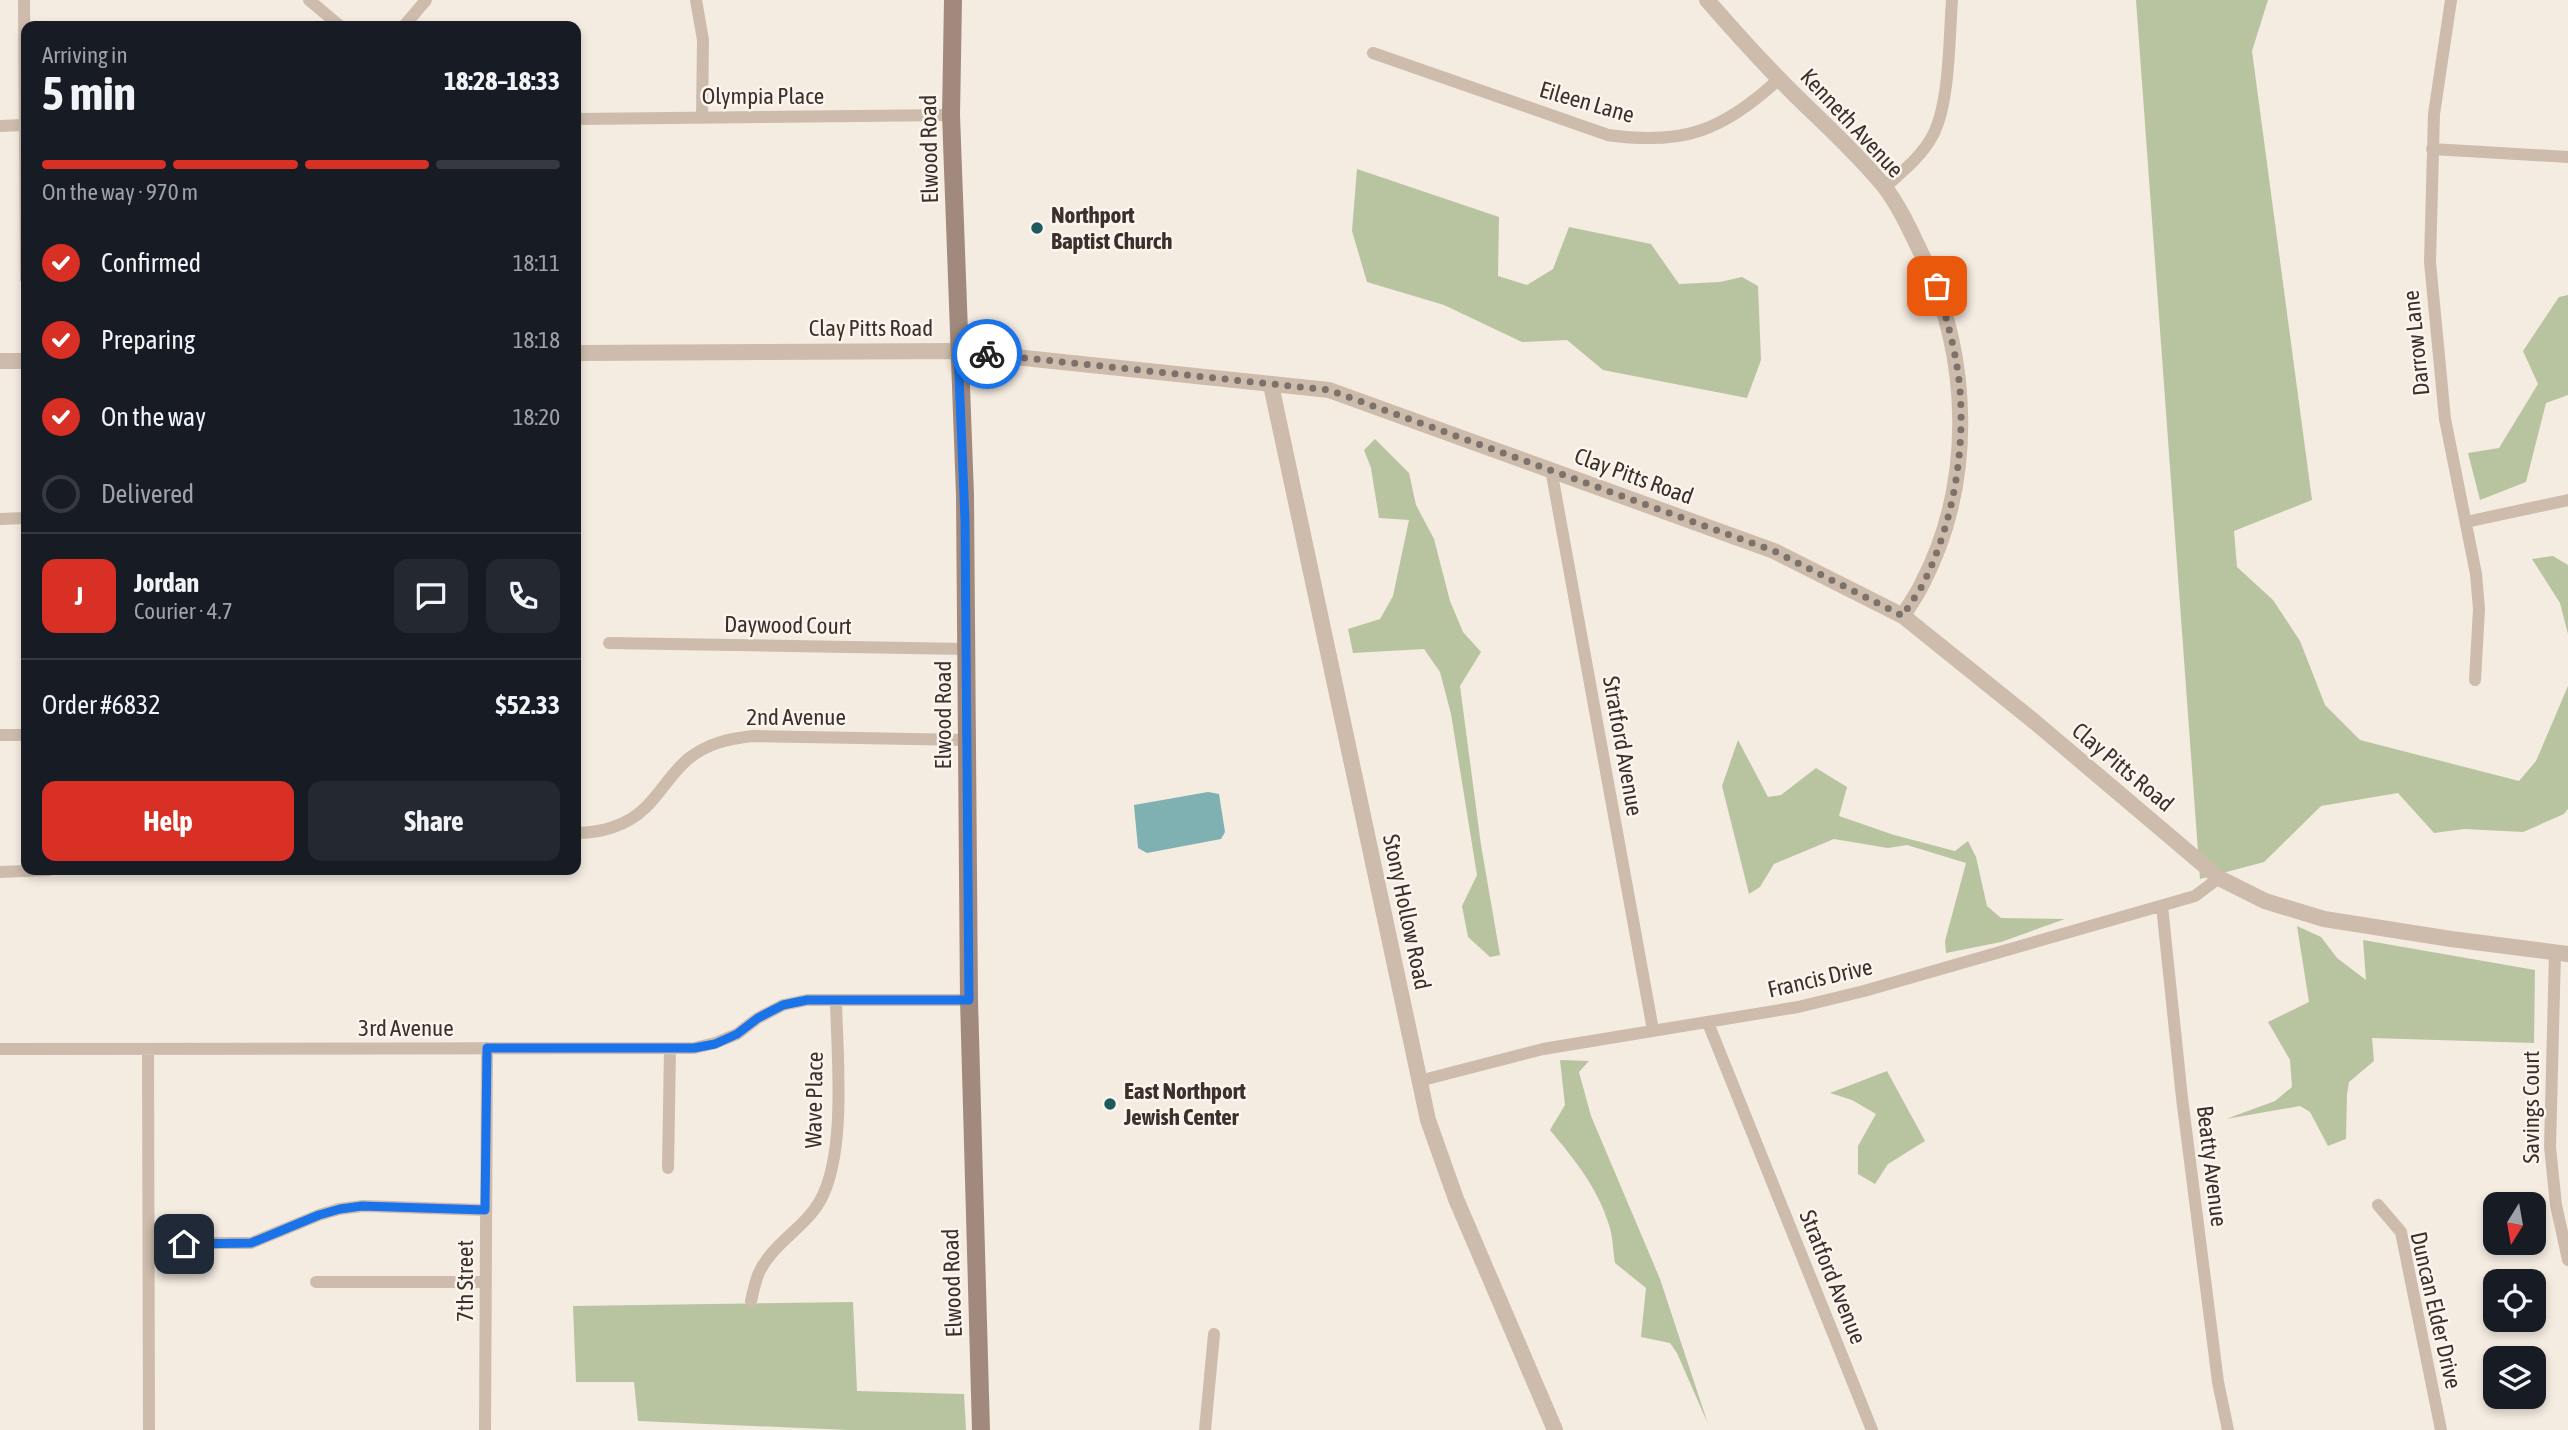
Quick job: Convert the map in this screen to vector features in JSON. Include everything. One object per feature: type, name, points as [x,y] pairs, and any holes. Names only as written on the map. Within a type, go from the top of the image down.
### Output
[{"type":"main road","name":"Elwood Road","points":[[953,0],[951,116],[965,495],[969,1000],[981,1430]]},
{"type":"street","points":[[24,0],[24,21]]},
{"type":"street","points":[[309,0],[333,21]]},
{"type":"street","points":[[408,21],[426,0]]},
{"type":"street","points":[[696,0],[703,40],[702,117]]},
{"type":"street","name":"Kenneth Avenue","points":[[1707,0],[1779,79],[1885,187],[1903,216],[1937,286],[1956,357],[1961,434],[1948,514],[1922,584],[1903,616]]},
{"type":"street","points":[[1885,187],[1919,155],[1933,136],[1941,114],[1952,0]]},
{"type":"street","name":"Darrow Lane","points":[[2451,0],[2439,72],[2432,149],[2430,262],[2435,337],[2447,432],[2476,574],[2479,609],[2475,680]]},
{"type":"street","name":"Eileen Lane","points":[[1373,53],[1608,135],[1637,139],[1671,138],[1700,132],[1754,103],[1779,79]]},
{"type":"street","name":"Olympia Place","points":[[581,119],[951,116]]},
{"type":"street","points":[[0,126],[21,125]]},
{"type":"street","points":[[2432,149],[2568,157]]},
{"type":"street","name":"Clay Pitts Road","points":[[581,353],[958,351],[1329,390],[1774,551],[1903,616],[2220,878],[2265,901],[2324,919],[2561,953]]},
{"type":"street","points":[[0,361],[21,361]]},
{"type":"street","name":"Stony Hollow Road","points":[[1271,385],[1428,1119],[1452,1188],[1555,1430]]},
{"type":"street","name":"Stratford Avenue","points":[[1551,470],[1653,1030]]},
{"type":"street","points":[[2466,522],[2568,500]]},
{"type":"street","points":[[0,519],[21,518]]},
{"type":"street","name":"Daywood Court","points":[[609,643],[967,649]]},
{"type":"street","points":[[0,735],[21,735]]},
{"type":"street","name":"2nd Avenue","points":[[581,833],[592,833],[621,825],[645,809],[688,759],[718,741],[752,736],[967,740]]},
{"type":"street","points":[[0,872],[21,871]]},
{"type":"street","name":"Francis Drive","points":[[1419,1081],[1543,1049],[1798,1007],[1864,991],[2195,896],[2220,878]]},
{"type":"street","name":"Beatty Avenue","points":[[2162,906],[2182,1098],[2217,1382],[2228,1430]]},
{"type":"street","name":"Savings Court","points":[[2561,953],[2550,1147],[2556,1205],[2565,1235],[2568,1260]]},
{"type":"street","name":"3rd Avenue","points":[[0,1049],[694,1048],[715,1044],[737,1034],[758,1018],[783,1005],[807,1000],[969,1000]]},
{"type":"street","name":"Wave Place","points":[[751,1301],[758,1273],[777,1248],[819,1203],[831,1175],[837,1140],[836,1000]]},
{"type":"street","name":"Stratford Avenue","points":[[1708,1023],[1872,1430]]},
{"type":"street","name":"7th Street","points":[[485,1430],[487,1048]]},
{"type":"street","points":[[668,1168],[670,1048]]},
{"type":"street","points":[[148,1049],[149,1430]]},
{"type":"street","name":"Duncan Elder Drive","points":[[2378,1205],[2401,1232],[2441,1430]]},
{"type":"street","points":[[149,1243],[251,1243],[329,1212],[362,1206],[485,1210]]},
{"type":"street","points":[[316,1282],[486,1282]]},
{"type":"street","points":[[1205,1430],[1214,1334]]},
{"type":"green space","points":[[2136,0],[2268,0],[2252,51],[2312,500],[2234,531],[2237,567],[2273,600],[2300,641],[2325,705],[2360,740],[2519,781],[2536,761],[2568,686],[2568,809],[2564,814],[2523,832],[2464,829],[2434,833],[2398,793],[2321,806],[2264,862],[2200,879]]},
{"type":"green space","points":[[1357,169],[1499,217],[1498,276],[1527,285],[1553,269],[1569,227],[1651,244],[1679,284],[1720,282],[1742,277],[1758,286],[1761,360],[1747,398],[1603,370],[1567,340],[1522,342],[1444,305],[1367,282],[1352,231]]},
{"type":"green space","points":[[2568,295],[2568,395],[2546,403],[2526,482],[2480,500],[2468,453],[2499,448],[2538,384],[2523,351],[2559,297]]},
{"type":"green space","points":[[1375,439],[1409,473],[1416,505],[1434,539],[1450,601],[1463,632],[1481,652],[1460,686],[1481,845],[1500,955],[1490,957],[1468,937],[1462,906],[1477,875],[1451,714],[1440,672],[1424,649],[1353,653],[1348,629],[1380,619],[1393,596],[1409,520],[1379,518],[1371,468],[1364,450]]},
{"type":"green space","points":[[2553,556],[2568,565],[2568,634],[2560,603],[2532,559]]},
{"type":"green space","points":[[1738,740],[1768,797],[1781,795],[1816,768],[1847,787],[1839,816],[1894,835],[1955,851],[1968,841],[1976,857],[1987,906],[2001,918],[2065,919],[2001,942],[1946,953],[1945,941],[1966,863],[1907,845],[1888,848],[1834,839],[1774,864],[1760,887],[1749,894],[1722,786]]},
{"type":"green space","points":[[2297,926],[2321,937],[2337,958],[2366,980],[2363,940],[2535,970],[2534,1043],[2372,1038],[2374,1061],[2349,1082],[2346,1139],[2328,1146],[2310,1112],[2300,1106],[2226,1119],[2275,1101],[2292,1087],[2290,1060],[2268,1022],[2309,1002]]},
{"type":"green space","points":[[1560,1060],[1589,1061],[1579,1072],[1591,1116],[1660,1279],[1708,1424],[1670,1343],[1641,1337],[1646,1288],[1615,1263],[1610,1230],[1599,1199],[1550,1130],[1565,1105]]},
{"type":"green space","points":[[1887,1071],[1925,1141],[1888,1164],[1875,1184],[1858,1174],[1858,1146],[1876,1114],[1852,1100],[1830,1093]]},
{"type":"green space","points":[[853,1302],[857,1391],[964,1394],[966,1430],[848,1430],[638,1421],[634,1382],[576,1382],[573,1306]]},
{"type":"water","points":[[1208,792],[1219,794],[1225,832],[1221,839],[1147,853],[1138,848],[1134,805]]},
{"type":"way so far","points":[[987,354],[1329,390],[1774,551],[1903,616],[1922,584],[1937,549],[1948,514],[1961,434],[1956,357],[1937,286]]},
{"type":"place","name":"Northport Baptist Church","points":[[1037,228]]},
{"type":"place","name":"East Northport Jewish Center","points":[[1110,1104]]},
{"type":"route","points":[[184,1244],[251,1243],[319,1215],[362,1206],[485,1210],[487,1048],[694,1048],[715,1044],[737,1034],[758,1018],[783,1005],[807,1000],[969,1000],[965,520],[958,351],[987,354]]}]
